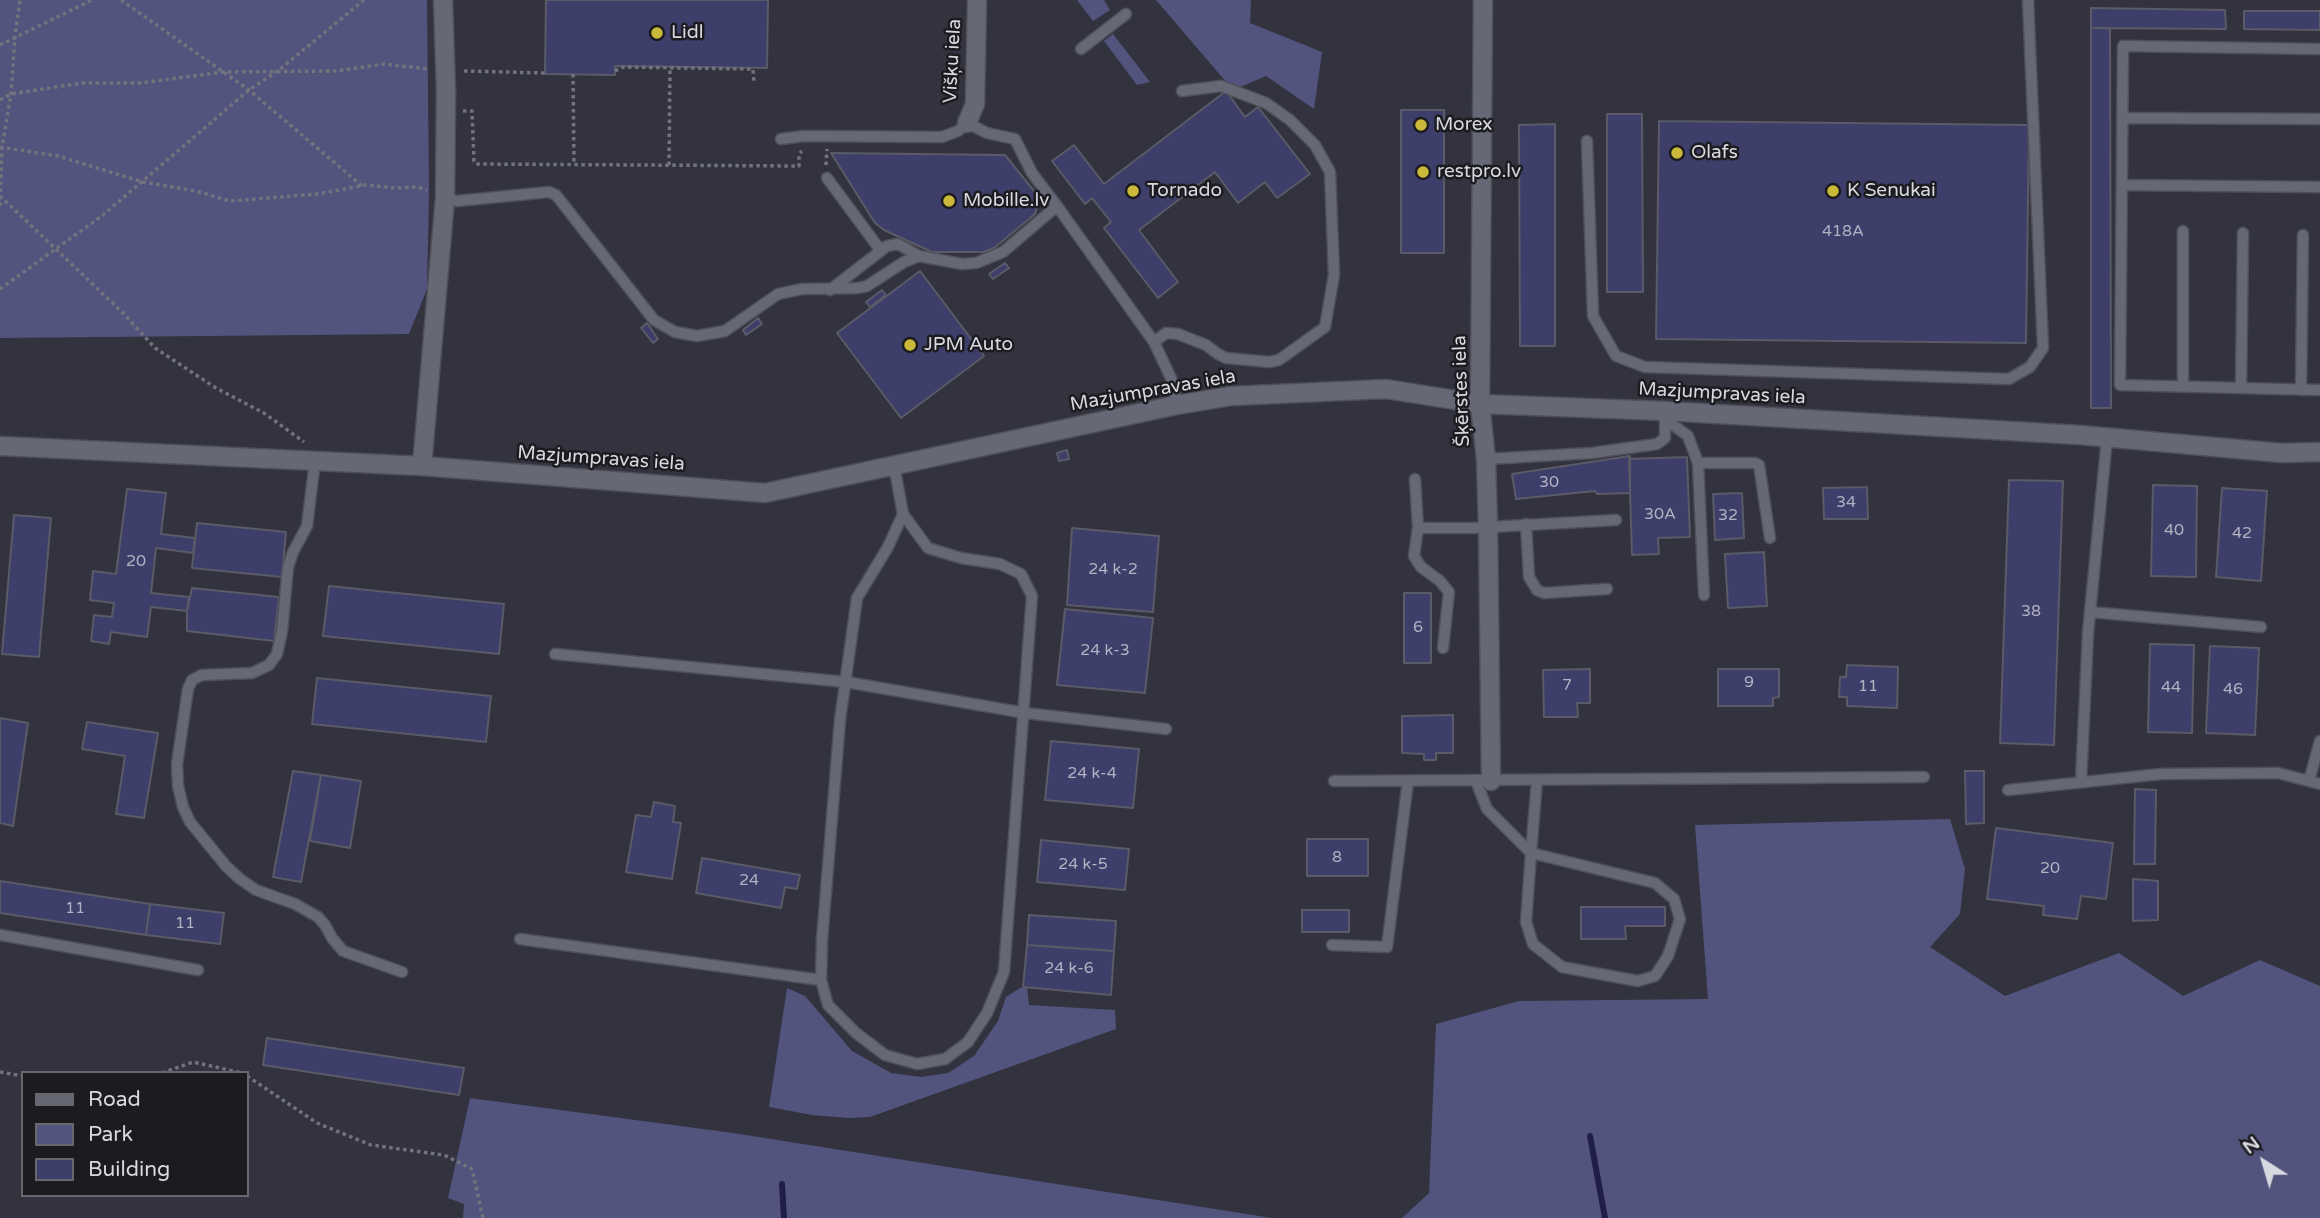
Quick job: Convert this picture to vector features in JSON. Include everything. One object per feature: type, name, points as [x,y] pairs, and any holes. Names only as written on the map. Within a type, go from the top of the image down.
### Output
[{"type":"street","points":[[422,466],[445,198],[443,0]]},
{"type":"street","name":"Višķu iela","points":[[967,123],[975,104],[977,0]]},
{"type":"street","name":"Šķērstes iela","points":[[1483,0],[1480,404],[1486,459],[1488,526],[1483,781]]},
{"type":"street","name":"Mazjumpravas iela","points":[[0,446],[422,466],[765,493],[1177,405],[1231,396],[1386,389],[1480,404],[2107,438],[2282,453],[2320,452]]},
{"type":"lane","points":[[1587,141],[1593,316],[1616,356],[1645,368],[2009,379],[2030,367],[2043,348],[2028,0]]},
{"type":"lane","points":[[1082,49],[1126,14]]},
{"type":"lane","points":[[2320,49],[2123,46],[2120,385],[2320,390]]},
{"type":"lane","points":[[1154,342],[1166,333],[1178,334],[1206,345],[1226,358],[1270,362],[1279,360],[1325,327],[1334,275],[1330,172],[1315,145],[1290,120],[1266,103],[1221,86],[1182,91]]},
{"type":"lane","points":[[2123,118],[2320,119]]},
{"type":"lane","points":[[781,139],[804,136],[942,137],[958,131],[967,123],[987,133],[1015,139],[1032,173],[1154,342],[1171,378],[1177,405]]},
{"type":"lane","points":[[827,178],[881,251]]},
{"type":"lane","points":[[2122,186],[2320,187]]},
{"type":"lane","points":[[445,198],[457,201],[549,192],[556,195],[642,309],[663,327],[686,335],[711,335],[725,331],[778,294],[802,289],[830,290],[867,286],[904,262],[919,256]]},
{"type":"lane","points":[[830,290],[887,246],[898,244],[919,256],[962,264],[976,263],[1003,251],[1057,206]]},
{"type":"lane","points":[[2183,231],[2183,387]]},
{"type":"lane","points":[[2241,388],[2243,233]]},
{"type":"lane","points":[[2301,390],[2303,235]]},
{"type":"lane","points":[[1486,459],[1592,453],[1657,444],[1665,438],[1665,415]]},
{"type":"lane","points":[[1665,415],[1688,436],[1698,463],[1704,595]]},
{"type":"lane","points":[[2081,782],[2090,612],[2107,438]]},
{"type":"lane","points":[[315,461],[307,526],[288,566],[282,631],[277,654],[269,665],[252,673],[202,675],[192,680],[188,689],[177,764],[178,786],[190,822],[240,879],[256,890],[295,904],[318,917],[343,950],[402,972]]},
{"type":"lane","points":[[1698,463],[1755,463],[1759,466],[1770,538]]},
{"type":"lane","points":[[894,465],[903,514],[928,548],[961,558],[1000,564],[1021,574],[1032,596],[1004,972],[987,1013],[968,1042],[945,1059],[917,1064],[885,1055],[856,1033],[828,1004],[821,979],[821,940],[840,720],[857,598],[888,547],[903,514]]},
{"type":"lane","points":[[1415,479],[1418,528],[1414,556],[1421,568],[1440,581],[1449,592],[1443,648]]},
{"type":"lane","points":[[1418,528],[1616,520]]},
{"type":"lane","points":[[1527,524],[1529,578],[1537,590],[1544,593],[1607,589]]},
{"type":"lane","points":[[2090,612],[2261,627]]},
{"type":"lane","points":[[555,654],[846,682],[1025,713],[1166,729]]},
{"type":"lane","points":[[2309,781],[2320,741]]},
{"type":"lane","points":[[2008,790],[2161,774],[2278,773],[2320,784]]},
{"type":"lane","points":[[1334,781],[1924,777]]},
{"type":"lane","points":[[1483,781],[1487,809],[1531,853],[1655,883],[1674,899],[1680,919],[1668,956],[1655,976],[1638,981],[1562,967],[1533,944],[1526,922],[1531,853],[1537,780]]},
{"type":"lane","points":[[1332,945],[1387,947],[1408,781]]},
{"type":"lane","points":[[0,935],[198,970]]},
{"type":"lane","points":[[520,939],[821,979]]},
{"type":"path","points":[[0,206],[1,147],[11,94],[20,0]]},
{"type":"path","points":[[0,45],[92,0]]},
{"type":"path","points":[[121,0],[249,90],[362,186]]},
{"type":"path","points":[[0,289],[103,215],[249,90],[279,70],[364,0]]},
{"type":"path","points":[[0,100],[11,94],[82,83],[140,83],[223,72],[337,71],[384,64],[445,70],[545,73]]},
{"type":"path","points":[[615,71],[623,67],[753,69],[754,83]]},
{"type":"path","points":[[669,165],[670,68]]},
{"type":"path","points":[[573,74],[574,164]]},
{"type":"path","points":[[460,111],[472,111],[476,164],[799,166],[799,154],[805,149]]},
{"type":"path","points":[[1,147],[58,156],[143,182],[196,191],[230,201],[317,194],[362,186],[417,187],[445,198]]},
{"type":"path","points":[[816,149],[827,149]]},
{"type":"path","points":[[1,197],[123,313],[155,348],[216,388],[264,413],[310,446],[315,461]]},
{"type":"path","points":[[168,1071],[193,1062],[233,1071]]},
{"type":"path","points":[[0,1072],[21,1076]]},
{"type":"path","points":[[248,1077],[317,1123],[371,1145],[444,1155],[472,1169],[483,1218]]},
{"type":"green space","points":[[0,0],[427,0],[427,289],[409,334],[0,338]]},
{"type":"green space","points":[[1077,0],[1104,0],[1110,10],[1093,21]]},
{"type":"green space","points":[[1156,0],[1251,0],[1250,23],[1322,52],[1314,109],[1266,76],[1233,90]]},
{"type":"green space","points":[[1113,34],[1150,82],[1137,85],[1104,41]]},
{"type":"green space","points":[[1950,819],[1965,869],[1960,914],[1930,947],[2005,996],[2119,953],[2183,996],[2260,960],[2320,986],[2320,1218],[1402,1218],[1429,1193],[1436,1024],[1519,1001],[1708,999],[1695,825]]},
{"type":"green space","points":[[787,988],[805,996],[852,1051],[891,1073],[921,1077],[948,1073],[974,1056],[998,1021],[1006,997],[1020,988],[1027,988],[1029,1005],[1115,1010],[1116,1029],[870,1117],[812,1115],[769,1107]]},
{"type":"green space","points":[[470,1098],[733,1133],[1272,1218],[463,1218],[464,1204],[448,1198]]},
{"type":"building","name":"Lidl","points":[[546,0],[768,0],[767,68],[615,66],[615,75],[545,74]]},
{"type":"building","points":[[2091,8],[2225,10],[2226,29],[2091,28]]},
{"type":"building","points":[[2244,11],[2320,11],[2320,30],[2244,29]]},
{"type":"building","points":[[2091,28],[2110,28],[2111,408],[2091,408]]},
{"type":"building","name":"Tornado","points":[[1226,91],[1245,117],[1258,107],[1310,174],[1277,198],[1265,182],[1238,203],[1215,172],[1139,230],[1178,282],[1158,298],[1104,228],[1111,222],[1092,198],[1085,204],[1052,161],[1074,145],[1104,184]]},
{"type":"building","points":[[1401,110],[1444,110],[1444,253],[1401,253]]},
{"type":"building","points":[[1607,114],[1642,114],[1643,292],[1607,292]]},
{"type":"building","points":[[1659,121],[2029,125],[2026,343],[1656,339]]},
{"type":"building","points":[[1555,124],[1555,346],[1520,346],[1519,125]]},
{"type":"building","name":"Mobille.lv","points":[[831,153],[1005,155],[1038,196],[1038,205],[1035,214],[994,248],[983,252],[932,252],[884,230],[875,223]]},
{"type":"building","points":[[1005,263],[1009,268],[993,279],[989,274]]},
{"type":"building","name":"JPM Auto","points":[[920,271],[984,356],[901,418],[837,333]]},
{"type":"building","points":[[882,290],[886,295],[870,307],[866,302]]},
{"type":"building","points":[[758,318],[762,324],[746,335],[743,330]]},
{"type":"building","points":[[647,323],[658,339],[653,343],[641,328]]},
{"type":"building","points":[[1067,450],[1069,459],[1059,461],[1057,453]]},
{"type":"building","points":[[1630,456],[1630,493],[1597,494],[1595,491],[1516,499],[1512,474]]},
{"type":"building","points":[[1687,457],[1690,537],[1658,538],[1659,554],[1632,555],[1629,459]]},
{"type":"building","points":[[2009,480],[2063,481],[2054,745],[2000,743]]},
{"type":"building","points":[[2153,485],[2197,486],[2196,577],[2151,576]]},
{"type":"building","points":[[1867,487],[1868,519],[1824,519],[1823,488]]},
{"type":"building","points":[[2222,488],[2267,491],[2261,581],[2216,577]]},
{"type":"building","points":[[127,489],[166,493],[161,534],[195,538],[193,553],[156,548],[151,593],[189,597],[187,611],[151,607],[147,637],[111,632],[109,644],[91,641],[94,615],[112,617],[114,603],[90,600],[93,571],[116,574]]},
{"type":"building","points":[[1742,493],[1744,538],[1715,540],[1713,494]]},
{"type":"building","points":[[14,515],[51,518],[39,657],[2,654]]},
{"type":"building","points":[[197,523],[286,532],[282,577],[192,568]]},
{"type":"building","points":[[1072,528],[1159,536],[1153,612],[1067,605]]},
{"type":"building","points":[[1764,552],[1767,606],[1728,608],[1725,554]]},
{"type":"building","points":[[329,586],[504,604],[499,654],[323,636]]},
{"type":"building","points":[[192,588],[279,597],[274,641],[187,631],[187,611]]},
{"type":"building","points":[[1404,593],[1431,593],[1431,663],[1404,663]]},
{"type":"building","points":[[1065,609],[1153,618],[1145,693],[1057,685]]},
{"type":"building","points":[[2150,644],[2194,645],[2192,733],[2148,732]]},
{"type":"building","points":[[2210,646],[2259,648],[2255,735],[2206,733]]},
{"type":"building","points":[[1847,665],[1898,667],[1897,708],[1847,706],[1847,697],[1839,697],[1840,677],[1846,677]]},
{"type":"building","points":[[1590,669],[1590,703],[1577,703],[1578,717],[1544,717],[1543,670]]},
{"type":"building","points":[[1718,669],[1779,669],[1779,697],[1773,698],[1773,706],[1718,706]]},
{"type":"building","points":[[317,678],[491,696],[486,742],[312,724]]},
{"type":"building","points":[[1453,715],[1453,753],[1436,753],[1436,760],[1424,760],[1424,754],[1402,753],[1402,716]]},
{"type":"building","points":[[0,718],[28,723],[13,826],[0,823]]},
{"type":"building","points":[[87,722],[158,733],[144,818],[116,814],[125,756],[82,749]]},
{"type":"building","points":[[1051,741],[1139,749],[1133,808],[1045,800]]},
{"type":"building","points":[[293,771],[321,775],[301,882],[273,877]]},
{"type":"building","points":[[1965,771],[1984,771],[1984,823],[1966,824]]},
{"type":"building","points":[[321,775],[361,781],[350,848],[310,841]]},
{"type":"building","points":[[2135,789],[2156,790],[2155,864],[2134,864]]},
{"type":"building","points":[[654,802],[675,806],[673,822],[681,823],[672,879],[626,872],[636,815],[651,817]]},
{"type":"building","points":[[1996,828],[2113,843],[2106,899],[2081,896],[2077,919],[2043,915],[2044,906],[1987,899]]},
{"type":"building","points":[[1307,839],[1368,839],[1368,876],[1307,876]]},
{"type":"building","points":[[1041,840],[1129,849],[1125,890],[1037,882]]},
{"type":"building","points":[[702,858],[800,875],[797,889],[785,887],[781,908],[696,893]]},
{"type":"building","points":[[2133,879],[2158,881],[2158,920],[2133,921]]},
{"type":"building","points":[[0,881],[150,904],[146,935],[0,913]]},
{"type":"building","points":[[150,904],[224,913],[220,944],[146,935]]},
{"type":"building","points":[[1581,907],[1665,907],[1665,926],[1625,926],[1626,939],[1581,939]]},
{"type":"building","points":[[1302,910],[1349,910],[1349,932],[1302,932]]},
{"type":"building","points":[[1029,915],[1116,921],[1114,951],[1027,945]]},
{"type":"building","points":[[1027,945],[1114,951],[1111,995],[1023,987]]},
{"type":"building","points":[[267,1038],[464,1068],[459,1095],[263,1065]]},
{"type":"waterway","points":[[1590,1136],[1605,1218]]},
{"type":"waterway","points":[[782,1184],[784,1218]]},
{"type":"place","name":"Lidl","points":[[657,33]]},
{"type":"place","name":"Morex","points":[[1421,125]]},
{"type":"place","name":"Olafs","points":[[1677,153]]},
{"type":"place","name":"restpro.lv","points":[[1423,172]]},
{"type":"place","name":"Tornado","points":[[1133,191]]},
{"type":"place","name":"K Senukai","points":[[1833,191]]},
{"type":"place","name":"Mobille.lv","points":[[949,201]]},
{"type":"place","name":"JPM Auto","points":[[910,345]]}]
